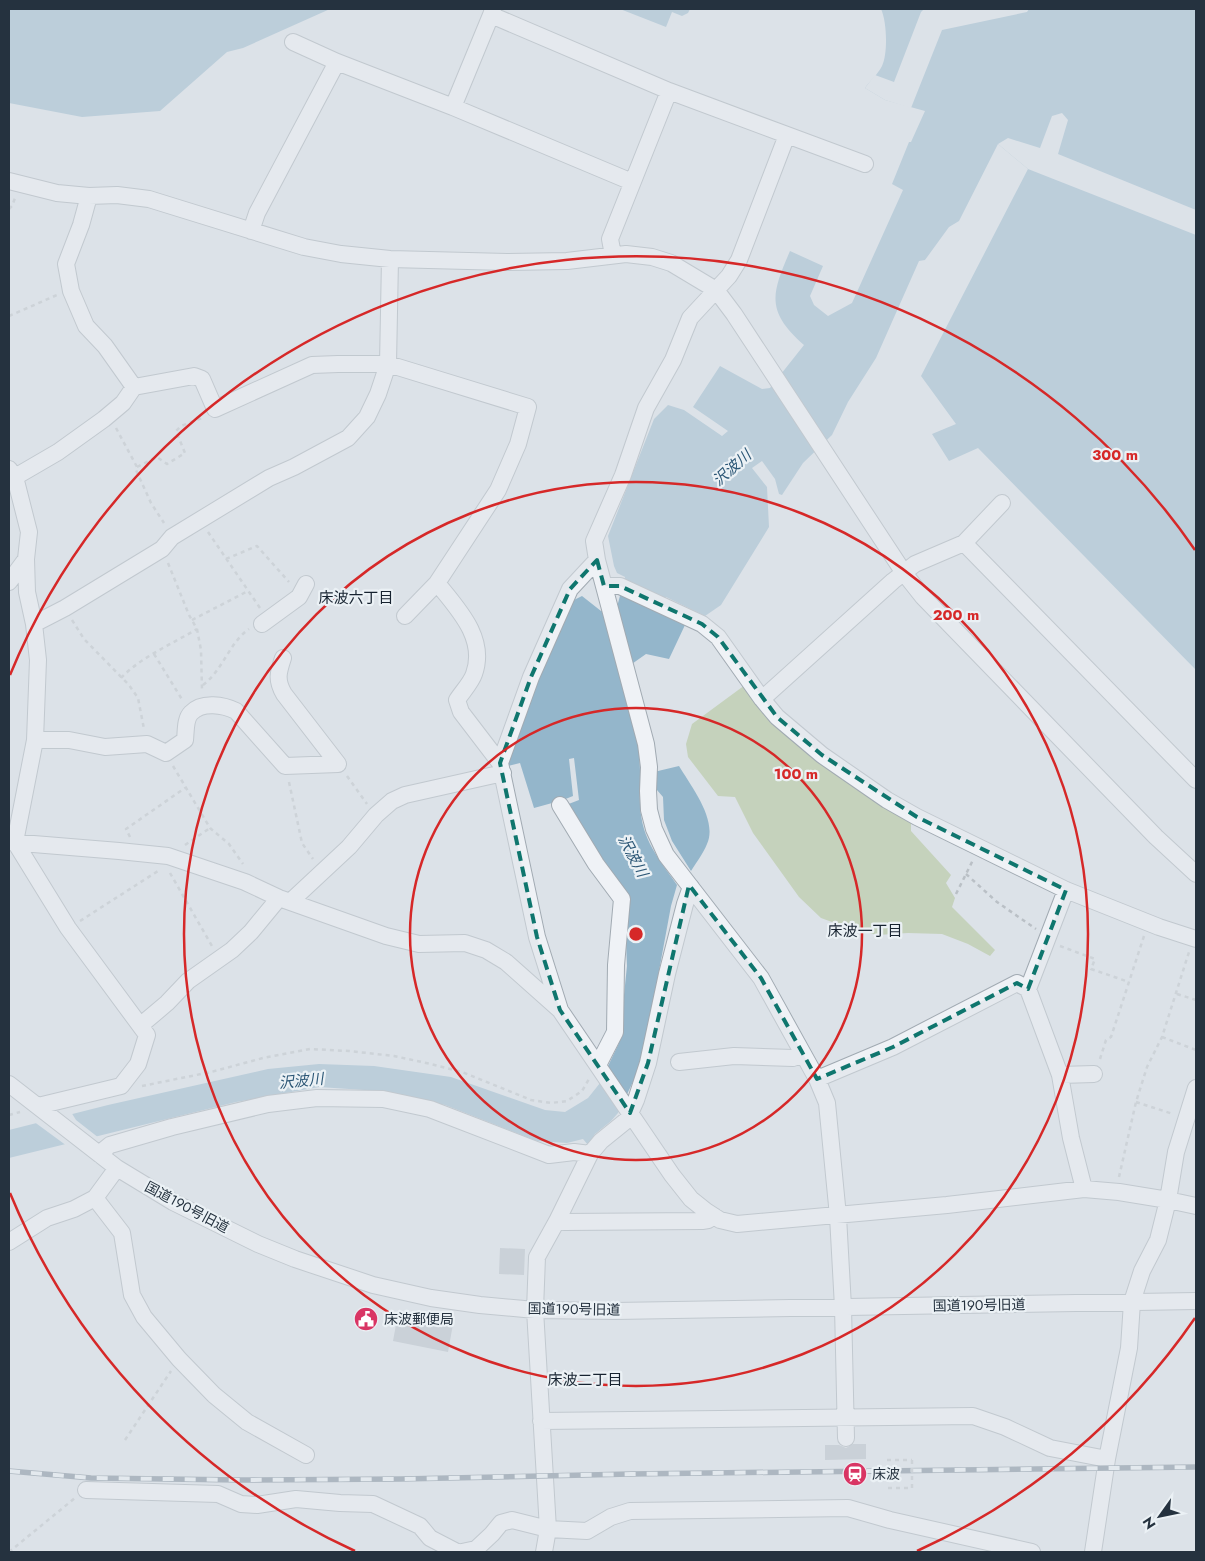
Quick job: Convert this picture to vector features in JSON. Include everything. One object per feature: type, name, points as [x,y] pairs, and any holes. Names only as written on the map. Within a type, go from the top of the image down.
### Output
[{"type":"street","points":[[453,107],[492,12],[669,91],[865,164]]},
{"type":"street","points":[[293,42],[337,62],[453,107],[632,182]]},
{"type":"street","points":[[251,231],[257,213],[337,62]]},
{"type":"street","points":[[613,255],[610,240],[669,91]]},
{"type":"street","points":[[787,135],[739,260],[730,276],[690,318],[673,360],[646,408],[623,475],[594,541],[596,560],[612,586],[702,624],[718,637],[777,717],[822,755],[887,800],[917,817],[1066,890],[1194,939]]},
{"type":"street","points":[[9,181],[57,192],[89,196],[117,195],[149,199],[313,249],[340,254],[390,259],[516,262],[567,261],[626,254],[652,257],[671,263],[716,290],[734,314],[904,573],[923,597],[1156,837],[1196,874]]},
{"type":"street","points":[[89,196],[66,264],[70,291],[86,326],[105,346],[134,387]]},
{"type":"street","points":[[34,624],[65,608],[200,520],[269,478],[348,438],[367,417],[378,394],[388,364],[390,259]]},
{"type":"street","points":[[42,1109],[120,1086],[138,1064],[147,1035],[68,928],[12,842],[35,740],[38,660],[34,624],[27,592],[26,559],[29,532],[12,473],[58,452],[123,403],[134,387],[194,376],[202,379],[215,409],[312,366],[388,364],[528,407],[518,444],[498,490],[437,583],[405,616]]},
{"type":"street","points":[[762,699],[915,564],[964,543],[1002,504]]},
{"type":"street","points":[[964,543],[1196,780]]},
{"type":"street","points":[[9,582],[26,559]]},
{"type":"street","points":[[501,768],[531,677],[570,589],[596,560]]},
{"type":"street","points":[[437,583],[465,619],[473,635],[477,658],[474,675],[457,700],[461,712],[501,768],[537,937],[560,1010]]},
{"type":"street","points":[[612,586],[609,606],[646,744],[649,767],[649,810],[654,829],[666,854],[761,978],[804,1054],[827,1103],[838,1216],[846,1438]]},
{"type":"street","points":[[266,620],[299,597],[303,589]]},
{"type":"street","points":[[283,658],[279,669],[278,684],[338,764]]},
{"type":"street","points":[[35,740],[68,740],[105,747],[147,744],[166,753],[185,740],[187,722],[195,710],[208,705],[227,706],[236,711],[285,766],[338,764]]},
{"type":"street","points":[[141,1025],[167,1003],[188,981],[221,958],[285,900],[349,847],[376,815],[392,801],[405,795],[501,768]]},
{"type":"street","points":[[560,805],[596,864],[622,899],[616,965],[616,1032],[600,1067]]},
{"type":"street","points":[[12,842],[168,856],[245,882],[285,900],[386,936],[419,944],[464,943],[486,950],[506,962],[560,1010],[691,1199],[720,1220],[737,1224],[838,1216],[1084,1189],[1119,1192],[1196,1206]]},
{"type":"street","points":[[99,1154],[110,1145],[172,1127],[268,1104],[317,1098],[383,1099],[430,1109],[549,1155],[583,1153],[627,1120],[629,1110],[648,1063],[667,974],[691,887]]},
{"type":"street","points":[[1066,890],[1028,989],[1060,1075],[1071,1138],[1084,1189]]},
{"type":"street","points":[[817,1079],[893,1047],[1017,984],[1028,989]]},
{"type":"street","points":[[679,1062],[734,1056],[793,1058],[804,1054]]},
{"type":"street","points":[[1060,1075],[1094,1074]]},
{"type":"street","name":"国道190号旧道","points":[[9,1084],[116,1168],[173,1202],[258,1244],[295,1259],[373,1284],[431,1298],[535,1310],[1196,1301]]},
{"type":"street","points":[[1093,1552],[1107,1459],[1129,1348],[1132,1302],[1142,1271],[1158,1240],[1168,1200],[1176,1152],[1195,1093]]},
{"type":"street","points":[[544,1552],[548,1529],[535,1310],[537,1257],[558,1219],[583,1153]]},
{"type":"street","points":[[9,1242],[47,1218],[74,1209],[95,1198],[116,1168]]},
{"type":"street","points":[[95,1198],[122,1233],[132,1295],[144,1317],[179,1359],[214,1395],[247,1422],[306,1455]]},
{"type":"street","points":[[558,1219],[564,1222],[702,1221],[714,1216]]},
{"type":"street","points":[[541,1421],[973,1416],[1005,1427],[1050,1448],[1107,1459]]},
{"type":"street","points":[[86,1490],[218,1494],[240,1504],[257,1505],[296,1499],[373,1504],[420,1526],[430,1538],[457,1552]]},
{"type":"street","points":[[462,1552],[476,1549],[501,1523],[512,1520],[548,1529],[587,1531],[611,1517],[630,1511],[848,1508],[890,1520],[1032,1552]]},
{"type":"path","points":[[9,316],[70,291]]},
{"type":"path","points":[[136,467],[157,457],[167,464],[184,453],[176,431],[181,426],[212,414],[215,409]]},
{"type":"path","points":[[109,414],[136,467],[151,503],[167,543],[192,620],[197,629],[201,650],[203,685],[195,710]]},
{"type":"path","points":[[200,520],[260,607],[266,620],[256,624],[241,635],[211,679],[203,685]]},
{"type":"path","points":[[226,559],[257,546],[303,589]]},
{"type":"path","points":[[192,620],[248,591]]},
{"type":"path","points":[[65,608],[84,639],[138,698],[147,744]]},
{"type":"path","points":[[121,678],[131,667],[197,629]]},
{"type":"path","points":[[154,654],[195,710]]},
{"type":"path","points":[[166,753],[210,828],[230,844],[245,866]]},
{"type":"path","points":[[338,764],[376,815]]},
{"type":"path","points":[[285,766],[302,843],[322,871]]},
{"type":"path","points":[[128,852],[130,838],[126,829],[185,788]]},
{"type":"path","points":[[168,856],[210,828]]},
{"type":"path","points":[[956,894],[979,848]]},
{"type":"path","points":[[68,928],[166,866],[213,948],[221,958]]},
{"type":"path","points":[[1094,1074],[1106,1040],[1111,1037],[1149,923]]},
{"type":"path","points":[[1119,1192],[1117,1184],[1136,1102],[1147,1067],[1162,1037],[1194,939]]},
{"type":"path","points":[[1177,994],[1196,1000]]},
{"type":"path","points":[[1162,1037],[1196,1050]]},
{"type":"path","points":[[120,1086],[137,1087],[310,1049],[394,1056],[431,1064],[462,1072],[531,1100],[551,1103],[567,1101],[582,1091],[600,1067]]},
{"type":"path","points":[[1136,1102],[1187,1118]]},
{"type":"path","points":[[125,1440],[179,1359]]},
{"type":"path","points":[[887,1460],[912,1460],[912,1488],[888,1488]]},
{"type":"path","points":[[9,1552],[86,1490]]},
{"type":"highlighted area","points":[[597,560],[604,586],[620,586],[702,624],[718,637],[777,717],[822,755],[917,817],[1066,890],[1028,989],[1017,983],[893,1047],[817,1079],[761,978],[689,885],[648,1063],[630,1113],[560,1010],[537,937],[500,763],[531,677],[570,589]]},
{"type":"green space","points":[[745,685],[911,821],[911,831],[951,875],[946,883],[955,898],[952,907],[995,950],[990,956],[968,944],[942,934],[908,933],[878,935],[851,929],[821,918],[799,897],[753,833],[735,797],[718,796],[688,757],[686,744],[692,724]]},
{"type":"water","points":[[9,9],[330,9],[243,48],[227,52],[160,111],[82,117],[9,103]]},
{"type":"water","points":[[620,9],[690,9],[688,13],[682,16],[672,12],[666,27]]},
{"type":"water","name":"沢波川","points":[[881,9],[1196,9],[1196,670],[978,448],[949,461],[932,434],[956,424],[921,376],[1028,169],[998,144],[959,221],[949,227],[925,260],[919,261],[876,358],[848,402],[832,435],[803,463],[782,495],[779,494],[775,479],[762,461],[752,468],[767,487],[769,527],[721,605],[705,616],[666,597],[659,612],[685,625],[669,659],[646,654],[619,673],[639,746],[640,770],[658,771],[679,766],[702,804],[709,824],[709,835],[705,848],[691,871],[672,841],[664,820],[663,797],[657,790],[640,790],[644,830],[654,852],[677,885],[671,906],[642,1063],[618,1113],[595,1134],[588,1145],[583,1139],[567,1143],[537,1141],[445,1105],[379,1091],[319,1087],[236,1102],[9,1158],[9,1130],[108,1105],[268,1069],[319,1064],[374,1066],[451,1077],[545,1110],[565,1112],[588,1098],[600,1083],[619,1043],[627,966],[624,893],[563,800],[534,808],[520,763],[508,766],[507,761],[540,673],[574,600],[582,596],[601,611],[617,607],[625,577],[617,573],[614,566],[608,536],[654,419],[668,405],[684,410],[722,436],[728,431],[693,407],[720,366],[762,389],[770,388],[804,345],[783,322],[776,302],[779,279],[790,251],[823,266],[810,296],[814,305],[828,316],[852,303],[903,190],[892,184],[909,142],[911,142],[925,111],[885,100],[865,88],[880,69],[884,60],[886,29]]},
{"type":"pier","points":[[924,9],[1029,9],[1027,12],[942,30],[911,108],[885,100],[865,88],[875,75],[894,82],[921,12]]},
{"type":"pier","points":[[1062,113],[1068,120],[1058,154],[1196,210],[1196,235],[1028,169],[998,144],[1008,138],[1040,148],[1052,116]]},
{"type":"pier","points":[[574,758],[579,800],[566,805],[563,800],[573,796],[569,759]]},
{"type":"pier","points":[[71,1112],[76,1120],[99,1138],[67,1146],[33,1121]]},
{"type":"building","points":[[500,1248],[525,1249],[524,1275],[499,1274]]},
{"type":"building","points":[[398,1314],[453,1324],[448,1352],[393,1341]]},
{"type":"building","points":[[853,1444],[866,1444],[866,1459],[825,1460],[825,1445],[839,1445],[846,1448]]},
{"type":"railway","points":[[9,1471],[91,1478],[240,1480],[1196,1467]]},
{"type":"place","name":"床波郵便局","points":[[366,1319]]},
{"type":"place","name":"床波","points":[[855,1474]]},
{"type":"district","name":"床波六丁目","points":[[356,598]]},
{"type":"district","name":"床波一丁目","points":[[865,931]]},
{"type":"district","name":"床波二丁目","points":[[585,1380]]}]
